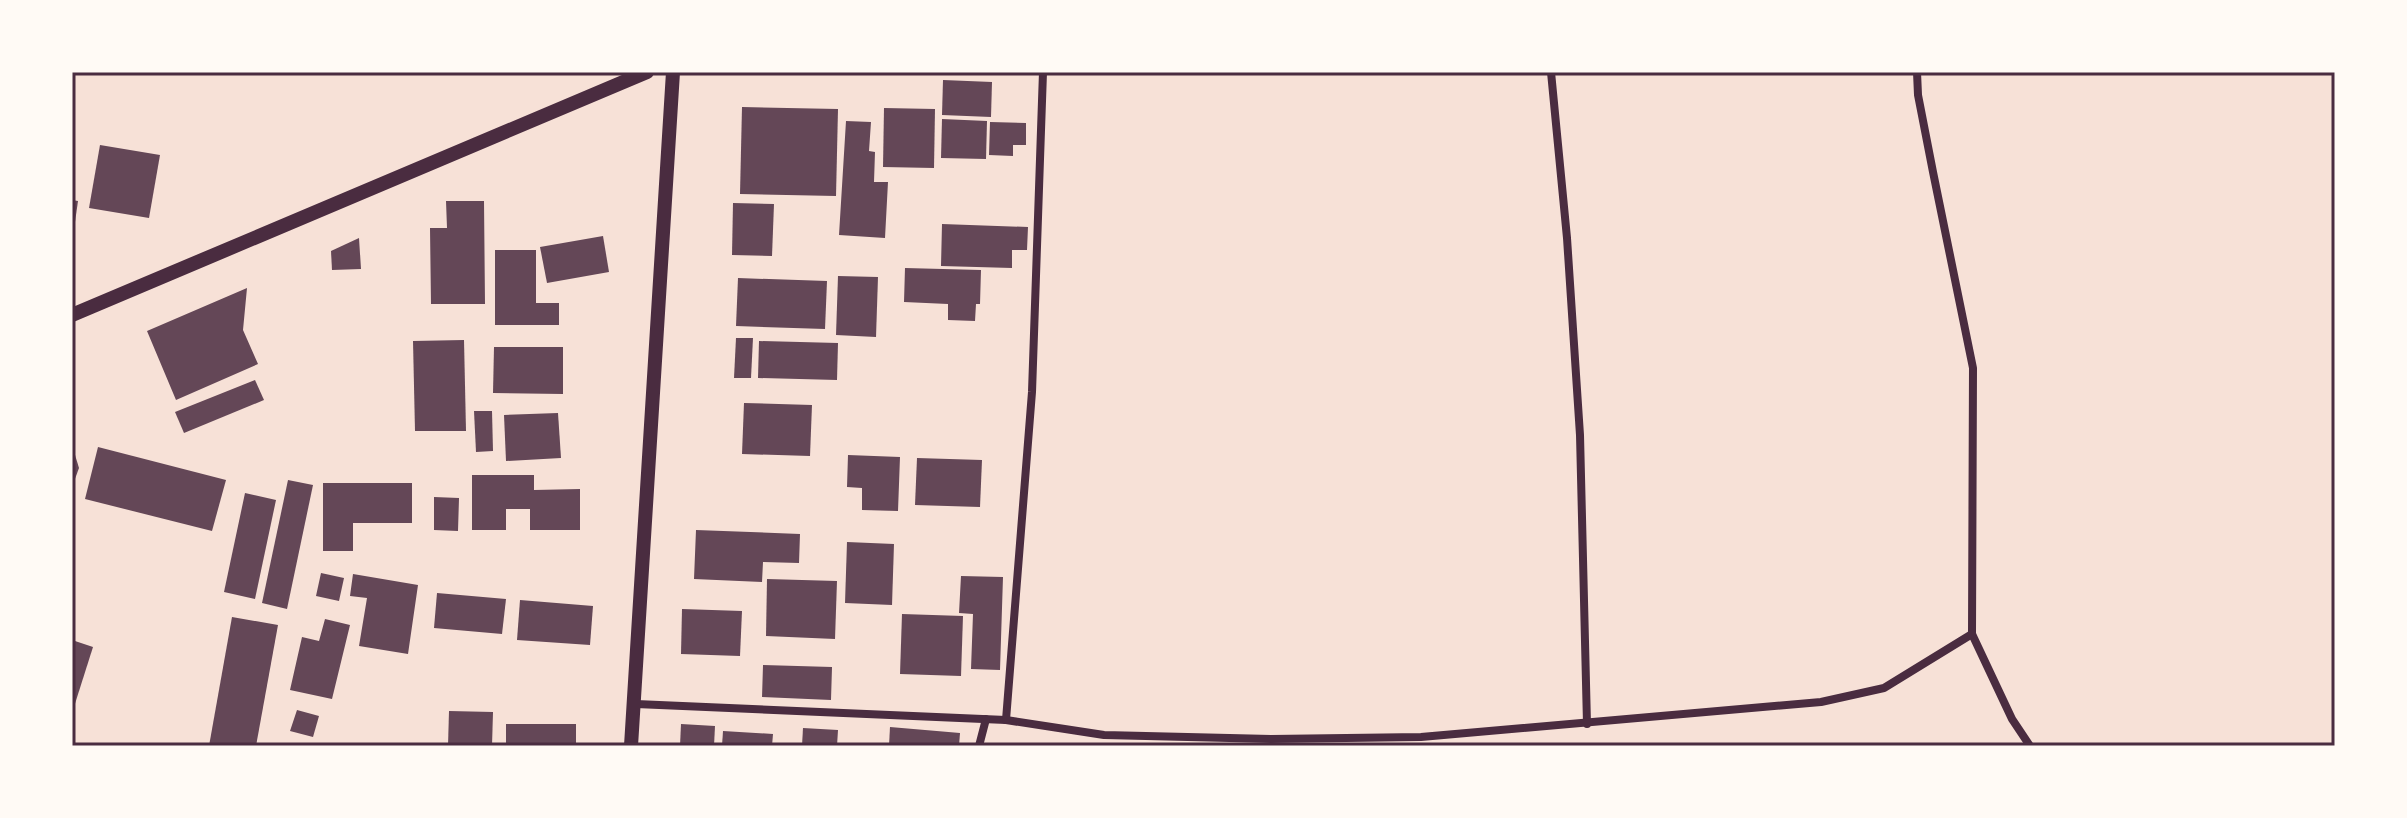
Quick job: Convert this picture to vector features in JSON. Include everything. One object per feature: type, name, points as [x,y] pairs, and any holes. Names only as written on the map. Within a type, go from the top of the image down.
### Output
[{"type":"street","points":[[72,315],[647,72]]},
{"type":"street","points":[[631,746],[673,72]]},
{"type":"street","points":[[1006,720],[1032,392],[1043,72]]},
{"type":"street","points":[[1551,72],[1567,238],[1580,435],[1587,724]]},
{"type":"street","points":[[1917,72],[1930,157],[1973,368],[1972,634],[2012,719],[2030,746]]},
{"type":"street","points":[[636,704],[1006,720],[1104,735],[1271,739],[1421,737],[1821,702],[1884,688],[1972,634]]},
{"type":"street","points":[[979,746],[986,719]]},
{"type":"building","points":[[943,80],[992,82],[991,117],[942,115]]},
{"type":"building","points":[[742,107],[838,109],[836,196],[740,194]]},
{"type":"building","points":[[884,108],[935,109],[934,168],[883,167]]},
{"type":"building","points":[[942,119],[987,121],[986,159],[941,158]]},
{"type":"building","points":[[846,121],[871,122],[869,151],[875,152],[874,182],[888,182],[885,238],[839,235]]},
{"type":"building","points":[[990,122],[1026,123],[1026,145],[1013,145],[1013,156],[989,155]]},
{"type":"building","points":[[100,145],[160,155],[149,218],[89,208]]},
{"type":"building","points":[[72,200],[78,201],[74,229],[72,229]]},
{"type":"building","points":[[446,201],[484,201],[485,304],[431,304],[430,228],[447,228]]},
{"type":"building","points":[[733,203],[774,204],[772,256],[732,255]]},
{"type":"building","points":[[942,224],[1028,227],[1027,250],[1012,250],[1012,268],[941,266]]},
{"type":"building","points":[[603,236],[609,272],[547,283],[540,247]]},
{"type":"building","points":[[359,238],[361,269],[332,270],[331,251]]},
{"type":"building","points":[[495,250],[536,250],[536,303],[559,303],[559,325],[495,325]]},
{"type":"building","points":[[905,268],[981,270],[980,304],[976,304],[975,321],[948,320],[948,304],[904,302]]},
{"type":"building","points":[[838,276],[878,277],[876,337],[836,335]]},
{"type":"building","points":[[738,278],[827,281],[825,329],[736,326]]},
{"type":"building","points":[[247,288],[243,330],[258,364],[176,400],[147,331]]},
{"type":"building","points":[[736,338],[753,338],[751,378],[734,378]]},
{"type":"building","points":[[464,340],[466,431],[415,431],[413,341]]},
{"type":"building","points":[[759,341],[838,343],[837,380],[758,378]]},
{"type":"building","points":[[494,347],[563,347],[563,394],[493,393]]},
{"type":"building","points":[[255,380],[264,400],[184,433],[175,412]]},
{"type":"building","points":[[744,403],[812,405],[810,456],[742,454]]},
{"type":"building","points":[[474,411],[492,411],[493,451],[476,452]]},
{"type":"building","points":[[558,413],[561,458],[506,461],[504,415]]},
{"type":"building","points":[[72,445],[79,468],[72,487]]},
{"type":"building","points":[[98,447],[226,480],[212,531],[85,499]]},
{"type":"building","points":[[848,455],[900,457],[898,511],[862,510],[862,488],[847,487]]},
{"type":"building","points":[[917,458],[982,460],[980,507],[915,505]]},
{"type":"building","points":[[472,475],[534,475],[534,490],[580,489],[580,530],[530,530],[530,509],[506,509],[506,530],[472,530]]},
{"type":"building","points":[[288,480],[313,485],[287,609],[262,603]]},
{"type":"building","points":[[323,483],[412,483],[412,523],[353,523],[353,551],[323,551]]},
{"type":"building","points":[[245,493],[276,500],[255,599],[224,592]]},
{"type":"building","points":[[434,497],[459,498],[458,531],[434,530]]},
{"type":"building","points":[[696,530],[800,534],[799,563],[763,562],[762,582],[694,579]]},
{"type":"building","points":[[847,542],[894,544],[892,605],[845,603]]},
{"type":"building","points":[[321,573],[344,578],[339,601],[316,596]]},
{"type":"building","points":[[353,574],[418,585],[408,654],[359,646],[367,598],[350,596]]},
{"type":"building","points":[[961,576],[1003,577],[1000,670],[971,669],[973,614],[959,613]]},
{"type":"building","points":[[767,579],[837,581],[835,639],[766,636]]},
{"type":"building","points":[[437,593],[506,599],[502,634],[434,628]]},
{"type":"building","points":[[520,600],[593,606],[590,645],[517,640]]},
{"type":"building","points":[[682,609],[742,611],[740,656],[681,654]]},
{"type":"building","points":[[902,614],[963,616],[961,676],[900,674]]},
{"type":"building","points":[[232,617],[278,625],[256,746],[209,746]]},
{"type":"building","points":[[325,619],[350,625],[332,699],[290,690],[302,637],[319,641]]},
{"type":"building","points":[[72,640],[93,647],[73,710],[72,710]]},
{"type":"building","points":[[763,665],[832,667],[831,700],[762,697]]},
{"type":"building","points":[[297,710],[319,716],[313,737],[290,731]]},
{"type":"building","points":[[449,711],[493,712],[492,746],[448,746]]},
{"type":"building","points":[[506,724],[576,724],[576,746],[506,746]]},
{"type":"building","points":[[681,724],[715,726],[714,746],[680,746]]},
{"type":"building","points":[[890,727],[960,733],[959,746],[889,746]]},
{"type":"building","points":[[803,728],[838,730],[837,746],[802,746]]},
{"type":"building","points":[[723,731],[773,734],[772,746],[722,746]]}]
